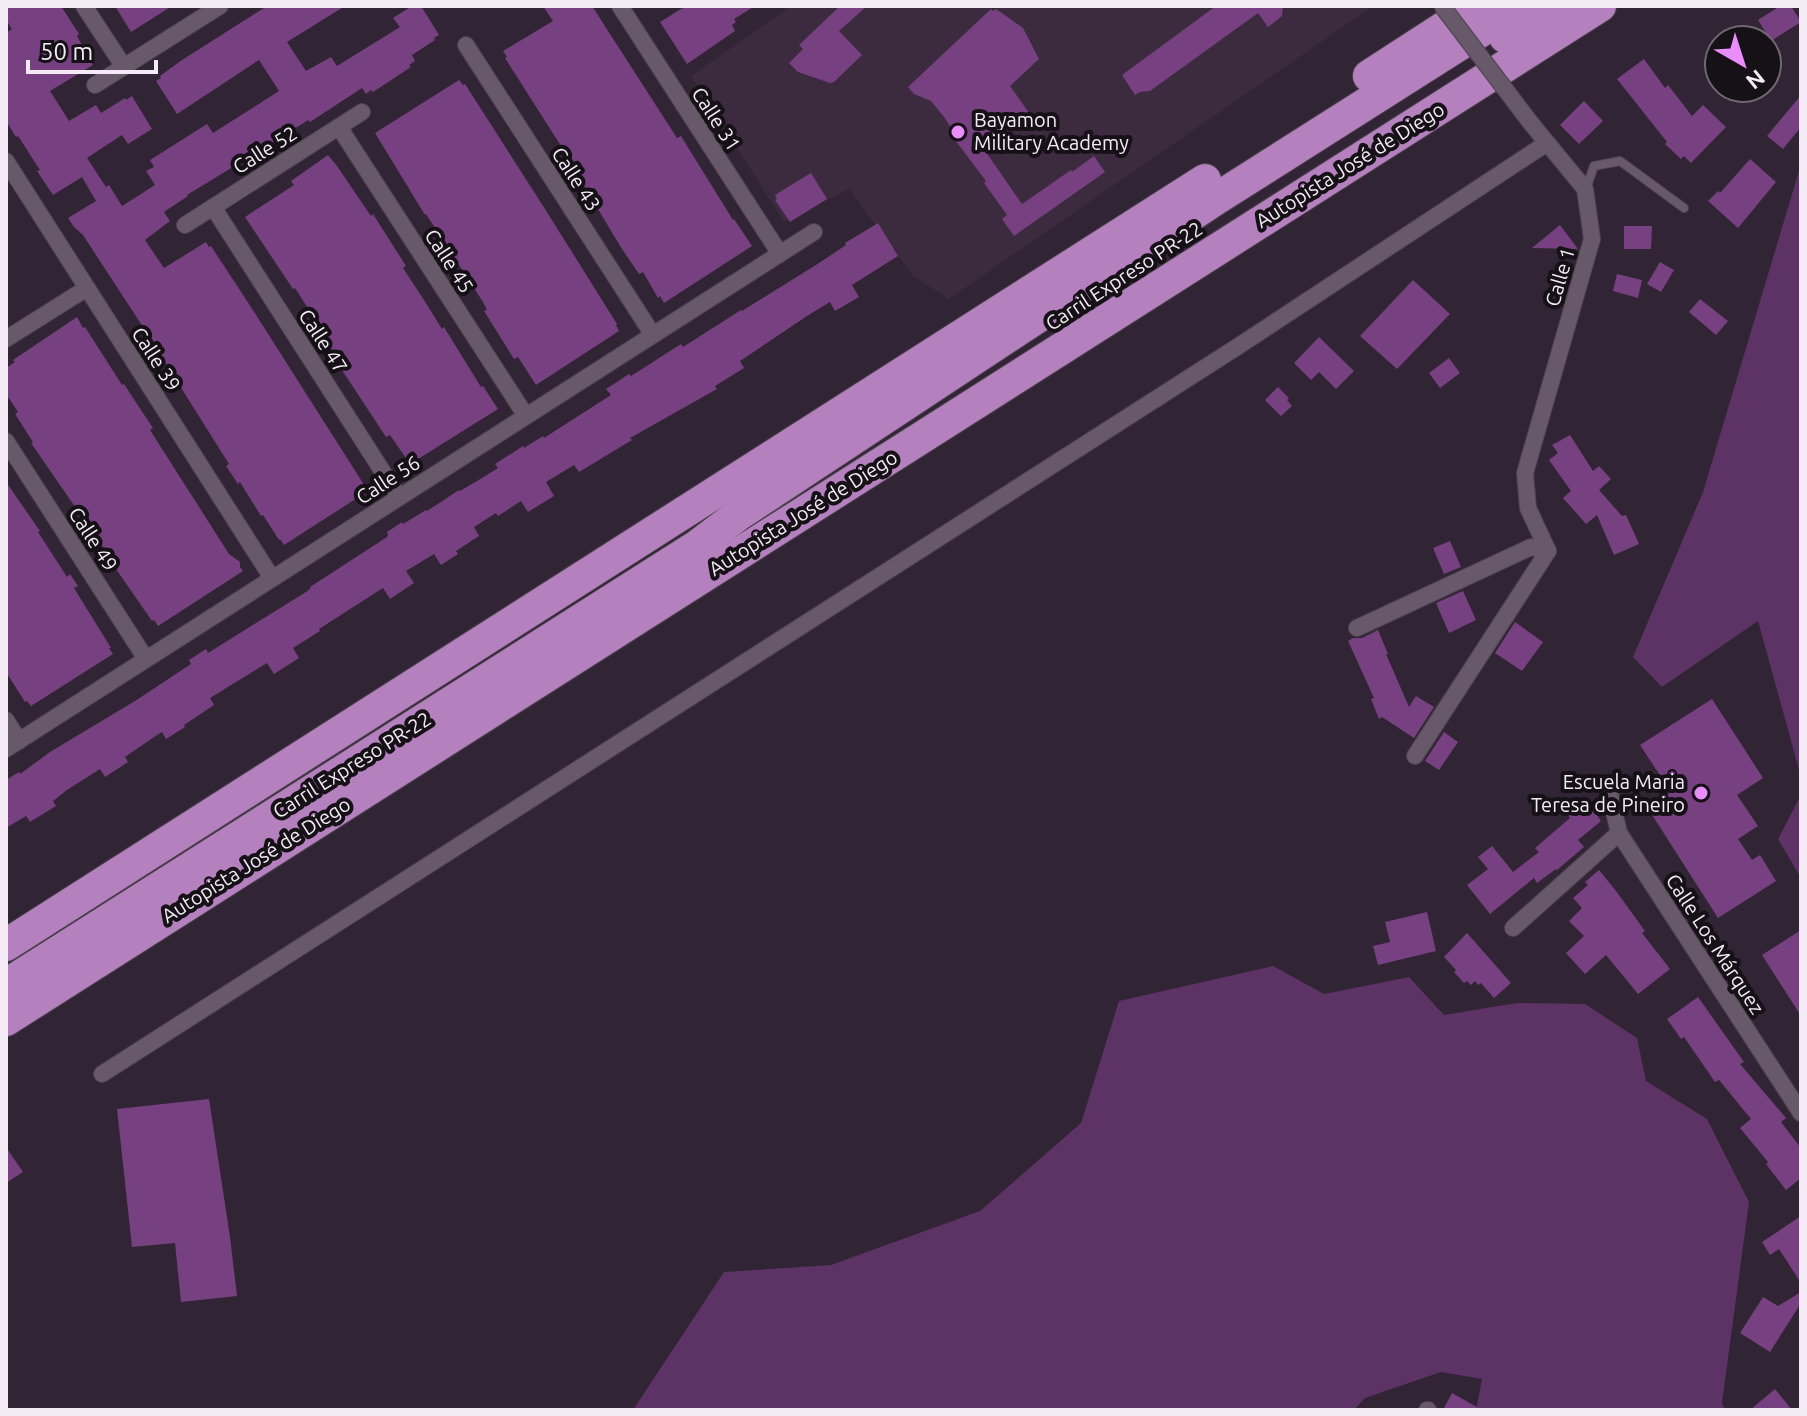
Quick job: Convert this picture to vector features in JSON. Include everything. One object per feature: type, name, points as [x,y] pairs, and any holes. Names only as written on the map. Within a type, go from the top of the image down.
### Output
[{"type":"highway","points":[[6,945],[1477,6]]},
{"type":"highway","name":"Carril Expreso PR-22","points":[[6,985],[697,546],[738,515],[1216,199],[1520,6]]},
{"type":"highway","name":"Carril Expreso PR-22","points":[[697,546],[745,523],[1110,284],[1552,6]]},
{"type":"highway","name":"Autopista José de Diego","points":[[6,1020],[1600,6]]},
{"type":"street","points":[[84,6],[124,67]]},
{"type":"street","points":[[95,85],[220,6]]},
{"type":"street","points":[[1442,6],[1585,189]]},
{"type":"street","name":"Calle 31","points":[[624,7],[780,254]]},
{"type":"street","name":"Calle 43","points":[[466,45],[653,335]]},
{"type":"street","name":"Calle 52","points":[[185,225],[362,112]]},
{"type":"street","name":"Calle 45","points":[[339,127],[526,416]]},
{"type":"street","points":[[102,1074],[1237,347],[1547,143]]},
{"type":"street","name":"Calle 39","points":[[6,161],[272,578]]},
{"type":"street","name":"Calle 1","points":[[1548,551],[1528,508],[1525,473],[1592,239],[1585,189]]},
{"type":"street","name":"Calle 47","points":[[213,207],[399,497]]},
{"type":"street","name":"Calle 56","points":[[12,745],[814,232]]},
{"type":"street","points":[[6,339],[87,288]]},
{"type":"street","name":"Calle 49","points":[[6,441],[146,659]]},
{"type":"street","points":[[1357,628],[1531,547],[1548,551],[1415,756]]},
{"type":"street","points":[[6,720],[12,745]]},
{"type":"street","name":"Calle Los Márquez","points":[[1609,790],[1619,833],[1801,1113]]},
{"type":"street","points":[[1513,928],[1619,833]]},
{"type":"lane","points":[[1585,189],[1594,166],[1620,161],[1684,208]]},
{"type":"shaded area","name":"Bayamon Military Academy","points":[[791,6],[1373,6],[949,299],[913,276],[849,189],[784,222],[691,76]]},
{"type":"shaded area","points":[[1801,164],[1801,777],[1758,621],[1662,687],[1633,657],[1703,492]]},
{"type":"shaded area","points":[[1801,795],[1801,878],[1778,839]]},
{"type":"shaded area","points":[[1273,966],[1324,994],[1409,977],[1444,1015],[1517,1003],[1585,1004],[1637,1038],[1646,1081],[1707,1119],[1749,1202],[1722,1403],[1725,1410],[1476,1410],[1482,1379],[1441,1372],[1365,1398],[1354,1410],[633,1410],[724,1272],[831,1265],[980,1211],[1081,1123],[1119,1001]]},
{"type":"building","points":[[6,6],[61,6],[79,34],[77,36],[93,65],[50,91],[69,121],[96,105],[101,113],[132,96],[152,129],[128,144],[122,135],[87,158],[122,206],[155,185],[146,171],[154,167],[150,160],[207,124],[213,133],[279,91],[259,60],[177,114],[156,81],[182,60],[267,6],[345,6],[287,42],[306,71],[331,57],[337,66],[400,27],[393,18],[412,6],[421,6],[439,35],[412,55],[415,61],[409,65],[411,67],[373,92],[371,90],[366,94],[362,88],[263,149],[253,159],[251,156],[187,195],[164,212],[170,221],[145,240],[164,268],[206,242],[211,246],[368,491],[284,545],[226,466],[229,464],[141,324],[83,235],[68,218],[96,201],[82,177],[53,195],[37,171],[40,170],[6,121],[6,33],[12,29],[6,20]]},
{"type":"building","points":[[115,6],[172,6],[131,32]]},
{"type":"building","points":[[543,6],[592,6],[677,138],[681,136],[752,246],[664,303],[643,272],[639,274],[622,249],[582,179],[505,58],[503,51],[553,21]]},
{"type":"building","points":[[686,6],[755,6],[734,19],[736,22],[732,25],[735,31],[687,64],[660,22]]},
{"type":"building","points":[[840,6],[867,6],[839,31],[862,55],[834,82],[798,72],[789,63],[803,49],[799,45]]},
{"type":"building","points":[[1216,6],[1283,6],[1282,16],[1268,27],[1258,13],[1150,91],[1135,95],[1122,75]]},
{"type":"building","points":[[1780,6],[1791,6],[1801,22],[1783,33],[1783,24],[1760,24],[1758,20]]},
{"type":"building","points":[[991,9],[996,9],[1023,28],[1039,59],[1010,86],[1029,113],[983,148],[1022,204],[1094,156],[1105,172],[1014,236],[1002,219],[1007,215],[955,140],[958,138],[944,117],[931,101],[914,94],[908,87]]},
{"type":"building","points":[[1644,59],[1665,88],[1668,85],[1692,116],[1703,105],[1726,127],[1691,163],[1684,156],[1681,159],[1665,144],[1667,142],[1617,79]]},
{"type":"building","points":[[459,80],[465,84],[545,209],[619,331],[536,385],[518,357],[514,359],[484,311],[487,310],[483,302],[375,133]]},
{"type":"building","points":[[1801,95],[1801,127],[1783,149],[1767,136]]},
{"type":"building","points":[[1584,101],[1603,121],[1579,144],[1560,125]]},
{"type":"building","points":[[328,155],[371,216],[373,214],[442,329],[444,327],[498,409],[410,464],[390,435],[386,437],[334,358],[325,335],[295,288],[245,217],[294,185],[291,181]]},
{"type":"building","points":[[1750,159],[1776,182],[1738,228],[1708,201],[1718,191],[1720,193]]},
{"type":"building","points":[[811,173],[827,199],[790,222],[775,200],[775,195]]},
{"type":"building","points":[[878,223],[898,256],[852,285],[859,297],[835,311],[830,302],[807,316],[740,361],[744,368],[715,386],[717,389],[630,438],[632,440],[579,472],[574,465],[546,482],[554,496],[528,512],[521,501],[498,516],[496,513],[474,527],[479,536],[456,551],[458,554],[441,565],[434,554],[406,571],[414,583],[390,599],[383,588],[293,648],[299,658],[274,674],[267,663],[210,698],[214,705],[185,727],[166,739],[162,732],[125,757],[128,762],[105,777],[100,769],[53,801],[56,806],[30,822],[26,816],[6,828],[6,780],[135,701],[191,664],[189,660],[206,649],[208,653],[306,592],[387,537],[387,532],[402,522],[477,481],[498,468],[495,464],[523,446],[544,438],[611,395],[606,389],[629,374],[631,376],[681,344],[683,347]]},
{"type":"building","points":[[1560,225],[1578,249],[1532,248]]},
{"type":"building","points":[[1624,226],[1652,226],[1651,249],[1624,249]]},
{"type":"building","points":[[1660,262],[1674,270],[1661,292],[1647,284]]},
{"type":"building","points":[[1617,274],[1642,280],[1638,298],[1613,291]]},
{"type":"building","points":[[1413,280],[1450,314],[1397,369],[1360,336]]},
{"type":"building","points":[[1700,299],[1728,321],[1716,335],[1689,312]]},
{"type":"building","points":[[77,317],[153,428],[150,430],[229,554],[240,562],[243,571],[158,626],[116,569],[82,512],[80,514],[31,443],[15,414],[18,412],[6,394],[6,368],[15,362],[13,360]]},
{"type":"building","points":[[1319,337],[1354,371],[1336,389],[1319,372],[1311,380],[1294,363]]},
{"type":"building","points":[[1449,358],[1460,373],[1440,388],[1429,373]]},
{"type":"building","points":[[1278,387],[1292,406],[1281,416],[1265,400]]},
{"type":"building","points":[[1570,435],[1593,471],[1599,466],[1611,479],[1599,490],[1622,516],[1626,515],[1639,544],[1614,555],[1597,515],[1586,524],[1563,498],[1571,491],[1549,460],[1558,453],[1552,445]]},
{"type":"building","points":[[6,482],[67,577],[70,574],[78,586],[74,588],[113,654],[31,706],[25,702],[6,672]]},
{"type":"building","points":[[1450,541],[1461,567],[1444,574],[1433,548]]},
{"type":"building","points":[[1463,591],[1476,620],[1449,633],[1436,603]]},
{"type":"building","points":[[1515,622],[1543,642],[1522,671],[1495,653]]},
{"type":"building","points":[[1378,630],[1409,707],[1416,696],[1434,707],[1414,738],[1382,717],[1379,719],[1371,699],[1374,698],[1348,641]]},
{"type":"building","points":[[1712,699],[1763,778],[1737,795],[1758,826],[1738,839],[1752,860],[1760,855],[1776,881],[1718,918],[1647,807],[1671,792],[1640,745]]},
{"type":"building","points":[[1444,732],[1458,742],[1439,770],[1425,761]]},
{"type":"building","points":[[1575,798],[1580,803],[1585,799],[1601,821],[1578,840],[1584,847],[1537,883],[1534,878],[1490,914],[1467,885],[1488,869],[1478,857],[1492,846],[1513,872],[1539,852],[1535,848],[1570,818],[1563,808]]},
{"type":"building","points":[[1599,870],[1670,969],[1638,994],[1606,955],[1585,974],[1566,953],[1584,936],[1569,921],[1582,908],[1573,898]]},
{"type":"building","points":[[1427,912],[1436,951],[1378,965],[1373,946],[1390,942],[1385,922]]},
{"type":"building","points":[[1801,930],[1801,1016],[1762,955]]},
{"type":"building","points":[[1467,933],[1511,983],[1494,998],[1481,983],[1464,983],[1444,957]]},
{"type":"building","points":[[1698,997],[1744,1062],[1740,1064],[1786,1118],[1781,1122],[1801,1148],[1801,1178],[1786,1190],[1740,1128],[1751,1119],[1719,1080],[1715,1082],[1684,1037],[1681,1039],[1667,1019]]},
{"type":"building","points":[[209,1099],[237,1296],[181,1302],[175,1243],[132,1247],[117,1109]]},
{"type":"building","points":[[6,1147],[23,1172],[6,1183]]},
{"type":"building","points":[[1801,1216],[1801,1283],[1779,1249],[1770,1255],[1762,1242]]},
{"type":"building","points":[[1801,1292],[1801,1303],[1770,1352],[1740,1333],[1763,1297],[1778,1306]]},
{"type":"building","points":[[1775,1389],[1792,1410],[1750,1410]]},
{"type":"building","points":[[1452,1393],[1482,1410],[1443,1410]]},
{"type":"place","name":"Bayamon Military Academy","points":[[958,132]]},
{"type":"place","name":"Escuela Maria Teresa de Pineiro","points":[[1701,793]]}]
